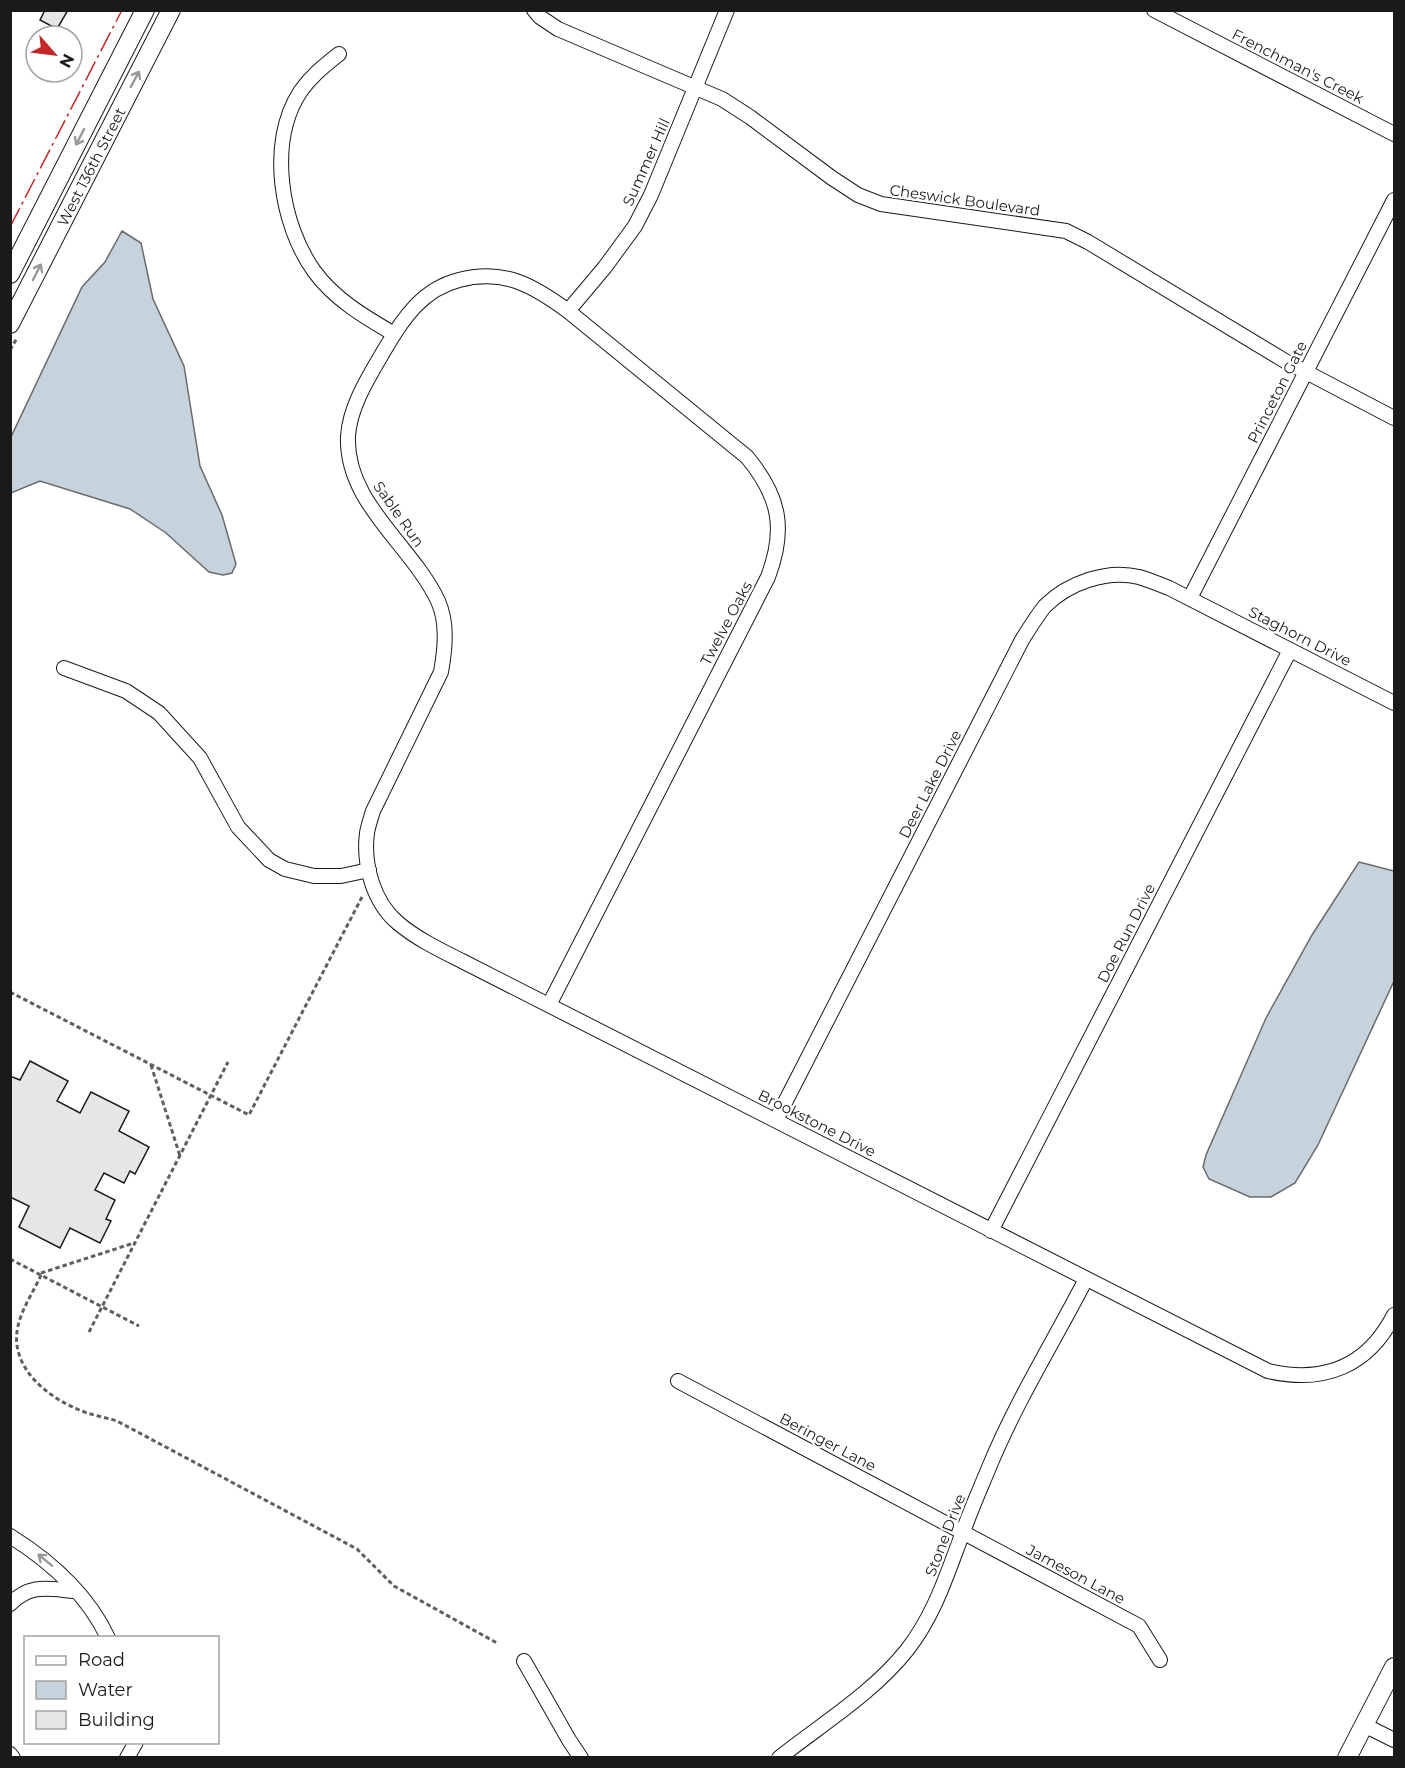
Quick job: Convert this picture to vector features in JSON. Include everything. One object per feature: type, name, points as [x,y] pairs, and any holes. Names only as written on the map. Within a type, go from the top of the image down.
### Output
[{"type":"street","name":"West 136th Street","points":[[10,274],[145,10]]},
{"type":"street","name":"West 136th Street","points":[[10,324],[171,10]]},
{"type":"street","name":"Cheswick Boulevard","points":[[534,10],[540,17],[558,28],[722,99],[858,195],[881,204],[1066,231],[1306,372],[1395,418]]},
{"type":"street","name":"Summer Hill","points":[[568,311],[605,267],[635,226],[651,195],[727,10]]},
{"type":"street","name":"Frenchman's Creek","points":[[1155,10],[1395,134]]},
{"type":"street","points":[[339,54],[314,74],[298,94],[287,123],[281,155],[283,195],[295,238],[315,272],[334,293],[350,306],[394,334]]},
{"type":"street","name":"Princeton Gate","points":[[1190,598],[1395,200]]},
{"type":"street","name":"Sable Run","points":[[364,871],[367,832],[373,811],[441,672],[446,648],[438,602],[421,572],[395,540],[363,493],[355,476],[350,458],[348,436],[352,415],[362,391],[403,319],[418,303],[434,291],[452,282],[471,277],[511,279],[528,284],[568,311]]},
{"type":"street","name":"Twelve Oaks","points":[[549,1005],[768,578],[777,553],[779,532],[777,512],[771,493],[760,473],[747,457],[568,311]]},
{"type":"street","name":"Deer Lake Drive","points":[[776,1120],[1022,640],[1035,619],[1047,604],[1060,594],[1079,583],[1100,577],[1122,575],[1137,577],[1190,598]]},
{"type":"street","name":"Staghorn Drive","points":[[1190,598],[1395,703]]},
{"type":"street","name":"Doe Run Drive","points":[[991,1231],[1290,650]]},
{"type":"street","points":[[64,668],[126,691],[159,713],[200,758],[238,827],[269,860],[285,869],[314,876],[341,876],[364,871]]},
{"type":"street","name":"Brookstone Drive","points":[[364,871],[384,907],[395,921],[408,931],[462,961],[1253,1365],[1278,1374],[1301,1377],[1340,1369],[1358,1360],[1377,1342],[1395,1315]]},
{"type":"street","name":"Stone Drive","points":[[778,1758],[886,1675],[907,1650],[932,1612],[991,1463],[1019,1403],[1086,1279]]},
{"type":"street","name":"Beringer Lane","points":[[678,1381],[963,1532]]},
{"type":"street","name":"Jameson Lane","points":[[963,1532],[1139,1626],[1160,1660]]},
{"type":"street","points":[[10,1536],[53,1567],[90,1607],[107,1636]]},
{"type":"street","points":[[10,1604],[24,1593],[34,1589],[75,1591]]},
{"type":"street","points":[[524,1661],[581,1758]]},
{"type":"street","points":[[1347,1758],[1395,1667]]},
{"type":"street","points":[[1364,1725],[1395,1740]]},
{"type":"street","points":[[127,1758],[137,1744]]},
{"type":"path","points":[[12,994],[249,1115],[362,896],[364,871]]},
{"type":"path","points":[[88,1332],[228,1062]]},
{"type":"path","points":[[151,1065],[180,1156]]},
{"type":"path","points":[[134,1243],[40,1274],[21,1316],[17,1343],[19,1354],[29,1374],[48,1394],[79,1410],[117,1421],[357,1549],[394,1586],[497,1644]]},
{"type":"path","points":[[10,1259],[139,1326]]},
{"type":"water","points":[[122,231],[141,243],[153,299],[184,366],[200,466],[222,515],[236,564],[232,573],[223,575],[209,572],[166,533],[130,509],[40,481],[11,493],[11,437],[82,287],[105,262]]},
{"type":"water","points":[[1359,862],[1394,871],[1394,981],[1318,1145],[1295,1183],[1271,1197],[1250,1197],[1209,1179],[1203,1167],[1206,1155],[1266,1018],[1312,935]]},
{"type":"building","points":[[45,10],[68,10],[60,24],[48,24],[40,20]]},
{"type":"building","points":[[30,1061],[68,1081],[57,1101],[80,1113],[91,1092],[129,1111],[119,1131],[149,1147],[135,1174],[130,1171],[124,1183],[104,1173],[95,1190],[115,1200],[106,1219],[111,1221],[100,1243],[70,1228],[60,1248],[19,1227],[29,1206],[10,1197],[10,1076],[20,1080]]},
{"type":"power","points":[[10,227],[122,10]]}]
